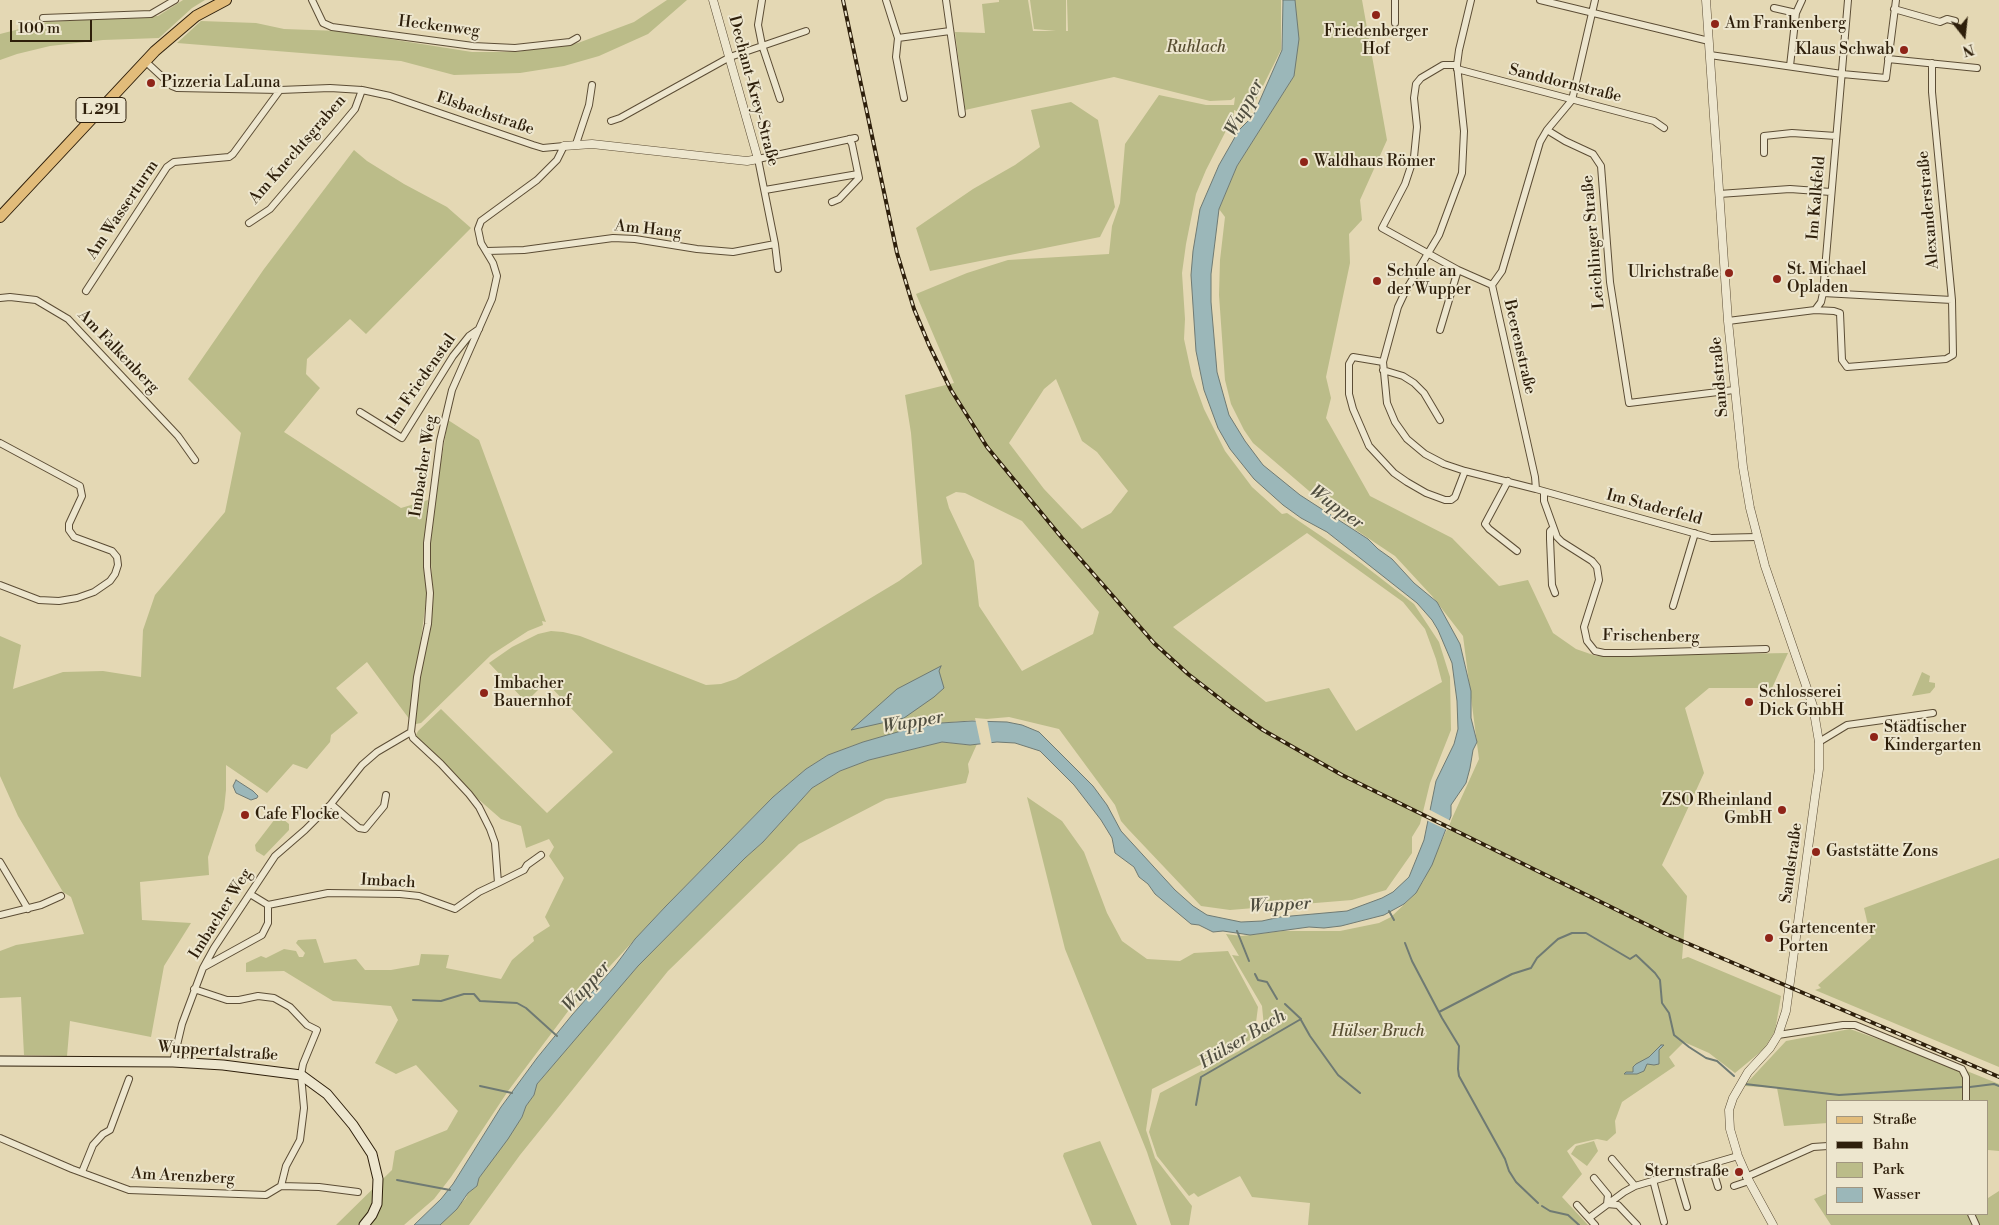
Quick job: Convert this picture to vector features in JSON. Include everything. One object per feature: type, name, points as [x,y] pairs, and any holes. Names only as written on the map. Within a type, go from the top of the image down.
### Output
[{"type":"main road","name":"L 291","points":[[0,217],[145,61],[200,13],[226,0]]},
{"type":"main road","name":"Wuppertalstraße","points":[[0,1061],[173,1062],[223,1065],[301,1075],[327,1094],[353,1126],[372,1154],[378,1179],[377,1204],[372,1215],[364,1225]]},
{"type":"street","points":[[43,18],[151,14],[175,0]]},
{"type":"street","name":"Heckenweg","points":[[312,0],[323,23],[332,27],[482,47],[515,48],[543,46],[570,42],[577,38]]},
{"type":"street","name":"Dechant-Krey-Straße","points":[[713,0],[758,159],[778,268]]},
{"type":"street","points":[[762,0],[758,25],[762,46],[780,99]]},
{"type":"street","points":[[886,0],[898,38],[896,57],[904,98]]},
{"type":"street","points":[[946,0],[962,114]]},
{"type":"street","points":[[1395,0],[1395,23]]},
{"type":"street","name":"Im Staderfeld","points":[[1471,0],[1459,50],[1457,67],[1464,131],[1464,162],[1458,187],[1439,235],[1398,307],[1383,362],[1386,403],[1395,422],[1407,439],[1425,454],[1444,464],[1465,471],[1720,539],[1757,537]]},
{"type":"street","points":[[1540,0],[1709,41]]},
{"type":"street","points":[[1547,130],[1572,100],[1594,0]]},
{"type":"street","name":"Sandstraße","points":[[1706,0],[1728,321],[1743,467],[1757,537],[1765,566],[1813,706],[1819,742],[1819,769],[1786,1011],[1778,1035],[1770,1048],[1748,1072],[1733,1098],[1730,1110],[1729,1122],[1738,1156],[1773,1225]]},
{"type":"street","points":[[1790,66],[1796,13],[1802,0]]},
{"type":"street","name":"Im Kalkfeld","points":[[1823,293],[1848,0]]},
{"type":"street","points":[[1710,54],[1842,74],[1886,78],[1896,0]]},
{"type":"street","points":[[1774,8],[1796,13]]},
{"type":"street","points":[[1894,9],[1940,22],[1947,19],[1955,21]]},
{"type":"street","points":[[611,121],[620,118],[730,57],[806,31]]},
{"type":"street","points":[[898,38],[950,31]]},
{"type":"street","points":[[1888,58],[1977,68]]},
{"type":"street","name":"Elsbachstraße","points":[[145,61],[172,86],[177,88],[280,90],[330,88],[362,90],[390,96],[543,148],[592,144],[747,161],[852,138],[858,174]]},
{"type":"street","name":"Alexanderstraße","points":[[1815,310],[1840,313],[1842,360],[1847,366],[1946,359],[1953,355],[1952,300],[1932,92],[1932,63]]},
{"type":"street","points":[[1457,67],[1443,65],[1421,78],[1416,84],[1414,98],[1417,127],[1414,157],[1405,184],[1382,228],[1458,270],[1492,285]]},
{"type":"street","name":"Sanddornstraße","points":[[1457,67],[1473,74],[1654,121],[1664,128]]},
{"type":"street","points":[[576,144],[589,105],[592,85]]},
{"type":"street","name":"Am Wasserturm","points":[[86,291],[168,167],[174,162],[229,157],[280,90]]},
{"type":"street","name":"Am Knechtsgraben","points":[[249,224],[270,209],[340,127],[354,109],[362,90]]},
{"type":"street","name":"Beerenstraße","points":[[1536,489],[1536,477],[1492,285],[1502,271],[1540,142],[1547,130]]},
{"type":"street","name":"Leichlinger Straße","points":[[1547,130],[1593,154],[1601,166],[1610,282],[1629,402],[1734,390]]},
{"type":"street","name":"Im Kalkfeld","points":[[1764,153],[1764,136],[1792,133],[1836,136]]},
{"type":"street","name":"Imbacher Weg","points":[[173,1062],[194,989],[203,968],[214,948],[275,856],[331,804],[362,765],[377,752],[411,732],[417,677],[428,616],[430,593],[427,544],[440,441],[452,390],[492,299],[497,276],[493,263],[482,243],[478,229],[481,221],[537,180],[557,160],[564,146]]},
{"type":"street","points":[[832,202],[838,199],[859,178],[858,174]]},
{"type":"street","name":"Dechant-Krey-Straße","points":[[765,190],[858,174]]},
{"type":"street","points":[[1720,194],[1790,190],[1831,192]]},
{"type":"street","name":"Am Hang","points":[[487,251],[524,250],[613,238],[635,239],[697,249],[733,252],[775,244]]},
{"type":"street","points":[[1440,330],[1458,270]]},
{"type":"street","points":[[1728,321],[1815,310],[1821,302],[1823,293],[1952,300]]},
{"type":"street","name":"Am Falkenberg","points":[[0,298],[10,296],[36,300],[68,320],[178,436],[195,460]]},
{"type":"street","name":"Im Friedenstal","points":[[360,412],[402,438],[453,356],[469,336],[480,328]]},
{"type":"street","points":[[1383,362],[1353,357],[1349,364],[1349,394],[1358,424],[1369,446],[1394,473],[1426,493],[1445,500],[1451,500],[1454,497],[1465,471]]},
{"type":"street","points":[[1383,370],[1403,376],[1414,383],[1424,393],[1440,420]]},
{"type":"street","points":[[0,443],[80,486],[82,496],[69,524],[69,530],[74,537],[112,551],[117,557],[118,565],[110,581],[94,592],[77,598],[59,601],[40,600],[0,585]]},
{"type":"street","points":[[1508,481],[1485,524],[1489,530],[1517,551]]},
{"type":"street","name":"Frischenberg","points":[[1544,492],[1544,501],[1557,537],[1592,561],[1597,567],[1599,580],[1584,627],[1587,641],[1595,651],[1604,654],[1766,650]]},
{"type":"street","name":"Frischenberg","points":[[1553,528],[1550,531],[1550,539],[1552,585],[1555,593]]},
{"type":"street","points":[[1673,606],[1695,533]]},
{"type":"street","points":[[1819,742],[1847,725],[1933,714]]},
{"type":"street","points":[[411,732],[413,738],[470,794],[479,807],[490,829],[494,843],[498,883]]},
{"type":"street","points":[[331,804],[359,828],[364,829],[384,806],[386,796]]},
{"type":"street","name":"Imbach","points":[[268,905],[339,892],[419,896],[455,909],[479,892],[524,870],[527,864],[541,855]]},
{"type":"street","points":[[0,862],[28,909]]},
{"type":"street","points":[[203,968],[262,935],[268,923],[268,905],[250,894]]},
{"type":"street","points":[[0,915],[28,909],[62,896]]},
{"type":"street","points":[[194,989],[227,1000],[239,1000],[258,996],[274,998],[290,1007],[307,1025],[317,1030],[303,1064],[301,1075],[304,1108],[300,1140],[286,1166],[281,1186]]},
{"type":"street","points":[[1778,1035],[1855,1024],[1962,1068],[1966,1077],[1966,1100]]},
{"type":"street","points":[[82,1172],[93,1145],[103,1134],[110,1130],[129,1079]]},
{"type":"street","name":"Am Arenzberg","points":[[0,1138],[129,1190],[266,1195],[281,1186],[319,1187],[358,1192]]},
{"type":"street","points":[[1734,1186],[1813,1147],[1826,1146]]},
{"type":"street","points":[[1589,1218],[1635,1186],[1738,1156]]},
{"type":"street","points":[[1612,1159],[1635,1186]]},
{"type":"street","points":[[1711,1164],[1718,1188]]},
{"type":"street","points":[[1677,1173],[1687,1207]]},
{"type":"street","points":[[1594,1178],[1608,1195],[1607,1204]]},
{"type":"street","points":[[1653,1180],[1664,1222]]},
{"type":"street","points":[[1607,1204],[1618,1205],[1637,1225]]},
{"type":"street","points":[[1577,1205],[1595,1225]]},
{"type":"green space","points":[[183,0],[205,0],[192,8],[159,38],[103,40],[50,46],[0,60],[0,34],[47,22],[158,16]]},
{"type":"green space","points":[[667,0],[687,0],[648,34],[599,56],[564,66],[520,73],[454,75],[401,61],[177,43],[201,21],[256,23],[284,29],[339,31],[472,52],[516,52],[578,43],[634,22]]},
{"type":"green space","name":"Ruhlach","points":[[999,0],[1028,0],[1033,31],[1056,31],[1034,29],[1030,0],[1066,0],[1066,31],[1068,31],[1067,0],[1281,0],[1281,50],[1248,116],[1234,110],[1234,115],[1196,194],[1182,273],[1185,319],[1184,339],[1192,376],[1204,409],[1225,451],[1252,487],[1282,514],[1287,513],[1361,563],[1414,604],[1439,642],[1450,677],[1451,730],[1430,783],[1420,824],[1412,837],[1412,853],[1386,890],[1352,900],[1230,910],[1201,906],[1121,821],[1115,805],[1059,729],[1009,717],[941,723],[863,742],[828,755],[806,769],[773,797],[666,906],[569,1010],[508,1091],[451,1177],[434,1199],[404,1225],[336,1225],[392,1170],[395,1151],[447,1130],[458,1111],[416,1065],[396,1074],[375,1063],[398,1020],[391,1006],[333,1001],[284,971],[246,972],[246,963],[261,956],[266,958],[284,949],[296,951],[299,957],[303,957],[305,953],[296,943],[298,940],[316,939],[324,963],[356,959],[365,970],[391,970],[419,965],[421,954],[449,955],[446,968],[501,979],[512,960],[534,941],[533,937],[550,926],[545,917],[564,878],[549,856],[554,847],[549,839],[526,848],[521,826],[501,819],[469,791],[419,740],[416,735],[418,731],[441,709],[547,813],[613,752],[546,682],[526,702],[489,663],[512,647],[538,634],[551,631],[563,632],[580,636],[706,685],[721,684],[736,679],[899,581],[922,564],[911,433],[905,395],[954,383],[916,294],[967,273],[1008,260],[1109,254],[1112,226],[1120,203],[1125,144],[1159,95],[1206,105],[1234,105],[1235,97],[1231,100],[1210,101],[1114,77],[965,110],[955,32],[985,33],[982,4],[999,2]],"holes":[[[1056,379],[1082,441],[1097,452],[1128,491],[1111,513],[1082,529],[1044,489],[1009,443],[1044,389]],[[956,492],[965,493],[1022,521],[1099,612],[1093,634],[1022,671],[979,606],[974,561],[949,508],[946,497]],[[1307,533],[1403,602],[1425,629],[1442,682],[1356,731],[1329,688],[1266,702],[1173,627]]]},
{"type":"green space","name":"Hülser Bruch","points":[[1295,0],[1362,0],[1387,140],[1360,200],[1362,220],[1349,234],[1350,263],[1326,377],[1331,398],[1326,418],[1370,496],[1452,538],[1499,586],[1528,580],[1553,633],[1576,649],[1596,656],[1788,653],[1772,688],[1709,688],[1685,708],[1704,773],[1662,865],[1687,896],[1682,959],[1688,957],[1781,996],[1775,1031],[1764,1049],[1735,1073],[1709,1053],[1684,1042],[1669,1057],[1675,1066],[1622,1102],[1615,1121],[1616,1133],[1607,1141],[1597,1139],[1575,1144],[1567,1151],[1582,1174],[1562,1197],[1588,1225],[1308,1225],[1310,1203],[1252,1197],[1240,1176],[1198,1197],[1194,1193],[1189,1196],[1157,1156],[1149,1132],[1160,1093],[1239,1051],[1255,1039],[1264,1027],[1262,1006],[1232,955],[1239,956],[1226,934],[1242,936],[1282,931],[1340,931],[1379,923],[1391,917],[1415,894],[1424,880],[1479,759],[1463,636],[1432,596],[1395,556],[1350,526],[1253,443],[1231,404],[1225,380],[1219,295],[1220,260],[1225,217],[1219,209],[1237,166],[1294,76]]},
{"type":"green space","points":[[1071,102],[1098,120],[1115,207],[1100,237],[930,271],[916,228],[1040,147],[1031,110]]},
{"type":"green space","points":[[354,150],[367,161],[404,184],[447,207],[471,228],[366,334],[350,319],[307,359],[306,374],[320,388],[284,432],[401,508],[428,500],[424,550],[427,594],[410,720],[367,662],[336,688],[358,713],[331,735],[330,742],[307,769],[293,764],[267,793],[226,765],[224,809],[208,857],[209,875],[140,882],[142,920],[191,923],[164,966],[151,1037],[70,1021],[67,1056],[24,1055],[21,997],[0,998],[0,951],[16,945],[84,934],[71,897],[63,892],[18,816],[0,776],[0,636],[21,645],[13,689],[63,672],[103,671],[141,677],[143,630],[155,595],[225,512],[241,433],[188,379],[264,269]]},
{"type":"green space","points":[[448,420],[479,440],[546,622],[542,621],[543,625],[528,631],[491,655],[421,723],[416,724],[413,723],[416,697],[431,616],[433,594],[430,547]]},
{"type":"green space","points":[[1922,672],[1930,676],[1929,682],[1935,683],[1935,687],[1930,693],[1912,696]]},
{"type":"green space","points":[[942,742],[977,744],[968,764],[969,772],[966,783],[886,799],[799,844],[668,971],[520,1155],[469,1225],[440,1225],[466,1198],[468,1193],[477,1186],[479,1178],[522,1117],[526,1106],[534,1095],[537,1084],[607,1001],[638,966],[763,842],[812,788],[840,771],[869,760]]},
{"type":"green space","points":[[1027,797],[1062,821],[1084,852],[1107,913],[1122,941],[1147,959],[1180,961],[1194,953],[1228,951],[1258,1007],[1254,1038],[1152,1089],[1146,1130],[1155,1158],[1192,1206],[1189,1225],[1171,1225],[1147,1152],[1065,949]]},
{"type":"green space","points":[[278,815],[289,824],[289,830],[264,856],[256,851],[255,845]]},
{"type":"green space","points":[[1999,858],[1999,1067],[1815,990],[1821,988],[1818,985],[1871,938],[1864,908]]},
{"type":"green space","points":[[1850,1029],[1999,1084],[1999,1151],[1989,1150],[1989,1100],[1968,1100],[1968,1094],[1963,1095],[1963,1100],[1826,1100],[1826,1123],[1784,1126],[1777,1088],[1744,1086],[1786,1041]]},
{"type":"green space","points":[[1100,1141],[1137,1225],[1092,1225],[1063,1156],[1064,1153]]},
{"type":"green space","points":[[1594,1141],[1598,1151],[1587,1166],[1571,1154],[1576,1146]]},
{"type":"green space","points":[[1999,1191],[1999,1225],[1978,1225],[1973,1215],[1989,1215],[1989,1197]]},
{"type":"green space","points":[[1826,1194],[1826,1215],[1967,1215],[1972,1225],[1831,1225],[1814,1199]]},
{"type":"water","points":[[1283,0],[1295,0],[1299,39],[1294,76],[1237,166],[1219,209],[1211,274],[1211,302],[1217,372],[1229,415],[1263,465],[1300,495],[1368,539],[1392,559],[1414,583],[1437,602],[1460,644],[1471,691],[1471,718],[1477,742],[1473,750],[1466,783],[1451,805],[1451,816],[1432,865],[1416,893],[1404,904],[1384,915],[1341,926],[1309,927],[1250,935],[1223,931],[1213,932],[1199,925],[1191,924],[1155,894],[1148,884],[1139,877],[1134,867],[1115,853],[1112,838],[1101,820],[1074,785],[1040,751],[1015,743],[997,742],[970,745],[942,742],[869,760],[840,771],[812,788],[763,842],[638,966],[537,1084],[534,1095],[508,1139],[479,1178],[477,1186],[468,1193],[457,1209],[440,1225],[414,1225],[441,1199],[453,1184],[501,1107],[537,1058],[615,966],[635,939],[773,797],[806,769],[828,755],[863,742],[908,729],[941,723],[972,721],[1007,722],[1022,725],[1039,732],[1093,786],[1107,805],[1121,831],[1175,890],[1193,906],[1207,915],[1241,922],[1347,911],[1393,892],[1409,877],[1424,840],[1436,781],[1454,744],[1458,729],[1457,701],[1452,663],[1438,630],[1417,603],[1327,532],[1301,518],[1283,505],[1254,479],[1230,449],[1218,428],[1204,390],[1196,351],[1191,275],[1200,209],[1219,165],[1239,130],[1253,116],[1282,50]]},
{"type":"water","points":[[941,666],[939,671],[944,688],[934,697],[904,718],[851,730],[897,689]]},
{"type":"water","points":[[236,780],[253,791],[258,796],[257,798],[251,800],[236,793],[233,786]]},
{"type":"water","points":[[1661,1045],[1664,1045],[1659,1050],[1659,1064],[1647,1064],[1644,1071],[1637,1074],[1624,1074],[1626,1072],[1633,1072],[1633,1067],[1636,1064],[1649,1057]]},
{"type":"pier","points":[[975,718],[987,719],[992,745],[981,746]]},
{"type":"pier","points":[[1428,809],[1451,821],[1447,830],[1426,820]]},
{"type":"waterway","points":[[1389,911],[1394,920]]},
{"type":"waterway","name":"Hülser Bach","points":[[1237,931],[1249,961]]},
{"type":"waterway","points":[[1439,1012],[1512,974],[1531,968],[1537,958],[1558,939],[1572,933],[1586,933],[1630,959],[1636,955],[1655,973],[1660,980],[1662,1003],[1669,1013],[1674,1035],[1706,1058],[1717,1061],[1734,1076]]},
{"type":"waterway","points":[[1405,943],[1412,961],[1459,1046],[1459,1076],[1505,1159],[1509,1171],[1516,1182],[1538,1203]]},
{"type":"waterway","name":"Hülser Bach","points":[[1255,974],[1258,980],[1267,982],[1277,999]]},
{"type":"waterway","name":"Imbach","points":[[413,1000],[441,1001],[464,994],[474,994],[480,1001],[517,1003],[526,1008],[557,1036]]},
{"type":"waterway","name":"Hülser Bach","points":[[1196,1105],[1201,1077],[1301,1019],[1285,1004]]},
{"type":"waterway","points":[[1301,1020],[1338,1075],[1360,1093]]},
{"type":"waterway","points":[[1745,1084],[1839,1095],[1963,1087]]},
{"type":"waterway","points":[[1970,1087],[1994,1084],[1999,1086]]},
{"type":"waterway","points":[[480,1086],[512,1093]]},
{"type":"waterway","points":[[397,1180],[450,1190]]},
{"type":"waterway","points":[[1542,1206],[1550,1211],[1568,1215],[1579,1225]]},
{"type":"railway","points":[[843,0],[897,253],[914,309],[929,345],[951,390],[987,447],[1062,538],[1154,643],[1188,674],[1263,730],[1342,775],[1668,935],[1999,1077]]},
{"type":"place","name":"Friedenberger Hof","points":[[1376,15]]},
{"type":"place","name":"Am Frankenberg","points":[[1715,24]]},
{"type":"place","name":"Klaus Schwab","points":[[1904,50]]},
{"type":"place","name":"Pizzeria LaLuna","points":[[151,83]]},
{"type":"place","name":"Waldhaus Römer","points":[[1304,162]]},
{"type":"place","name":"Ulrichstraße","points":[[1729,273]]},
{"type":"place","name":"St. Michael Opladen","points":[[1777,279]]},
{"type":"place","name":"Schule an der Wupper","points":[[1377,281]]},
{"type":"place","name":"Imbacher Bauernhof","points":[[484,693]]},
{"type":"place","name":"Schlosserei Dick GmbH","points":[[1749,702]]},
{"type":"place","name":"Städtischer Kindergarten","points":[[1874,737]]},
{"type":"place","name":"ZSO Rheinland GmbH","points":[[1782,810]]},
{"type":"place","name":"Cafe Flocke","points":[[245,815]]},
{"type":"place","name":"Gaststätte Zons","points":[[1816,852]]},
{"type":"place","name":"Gartencenter Porten","points":[[1769,938]]},
{"type":"place","name":"Sternstraße","points":[[1739,1172]]},
{"type":"water label","name":"Wupper","points":[[1245,108]]},
{"type":"water label","name":"Wupper","points":[[1336,508]]},
{"type":"water label","name":"Wupper","points":[[913,723]]},
{"type":"water label","name":"Wupper","points":[[1280,906]]},
{"type":"water label","name":"Wupper","points":[[587,987]]}]
